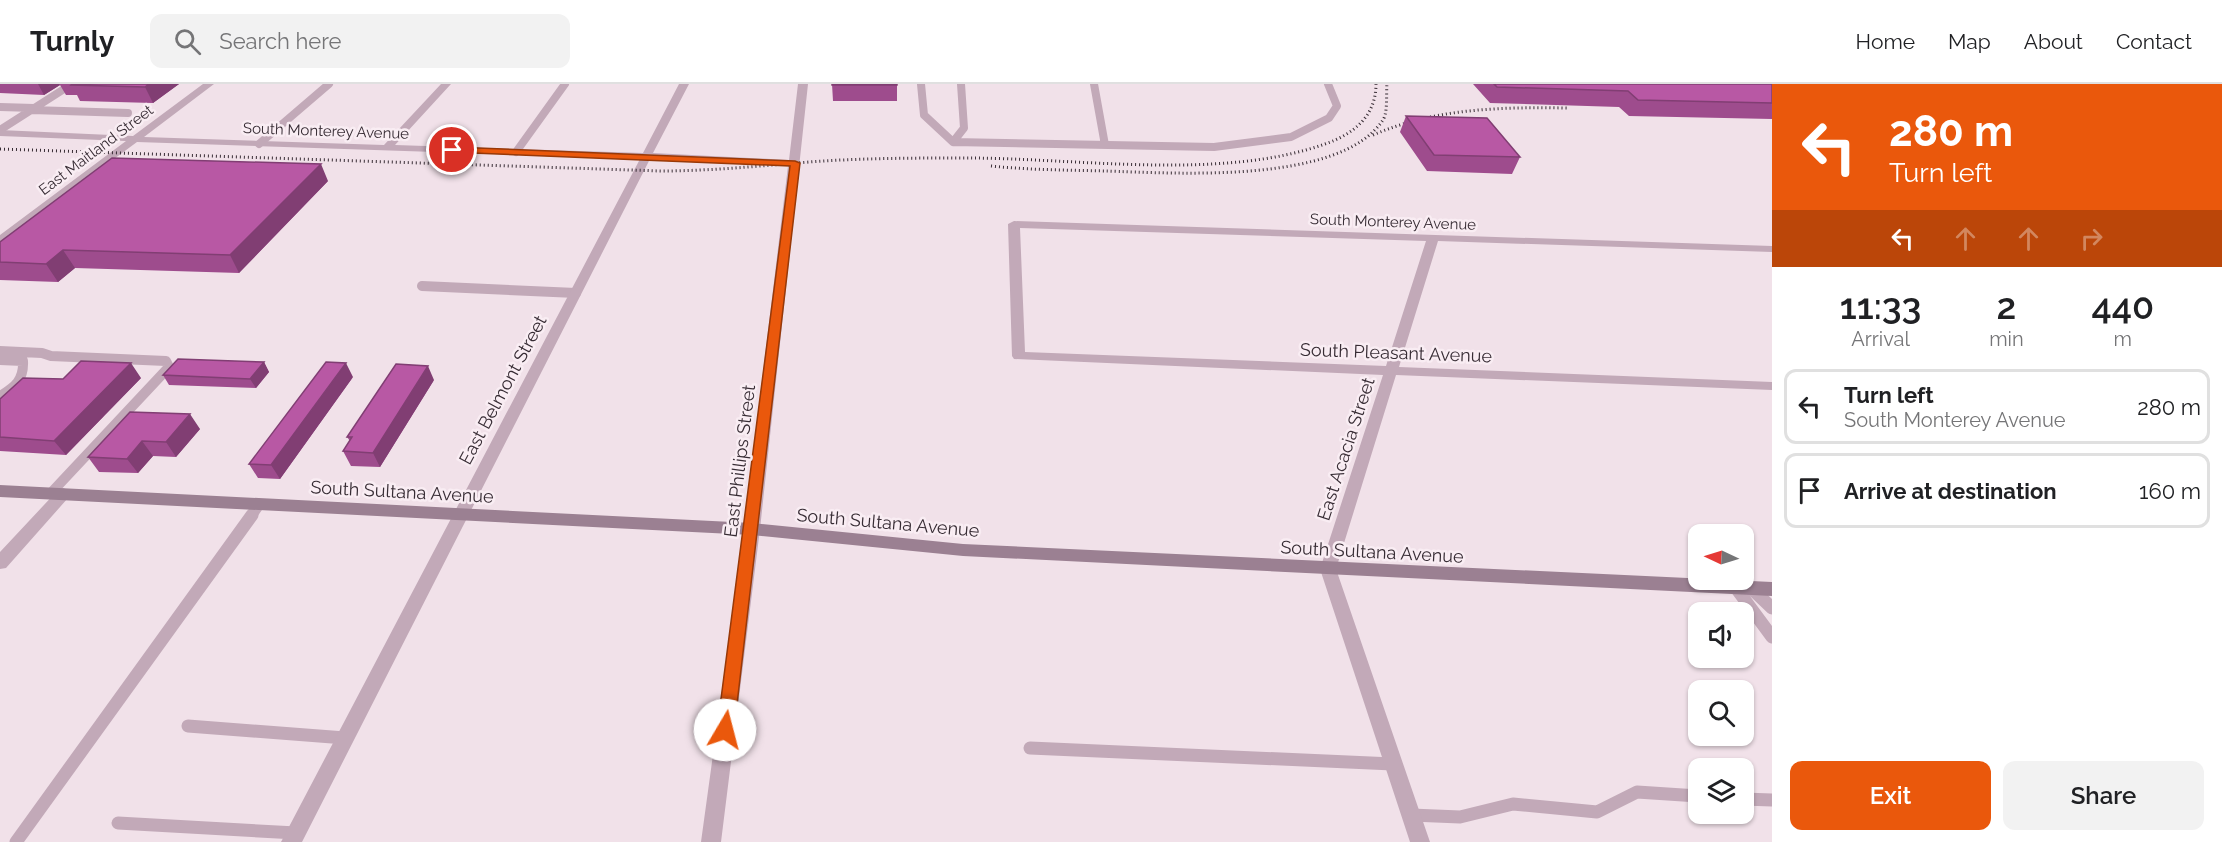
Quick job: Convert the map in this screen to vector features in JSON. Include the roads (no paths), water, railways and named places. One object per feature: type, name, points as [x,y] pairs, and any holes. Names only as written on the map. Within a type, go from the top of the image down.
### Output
[{"type":"street","name":"East Maitland Street","points":[[0,240],[209,84]]},
{"type":"street","points":[[387,148],[447,84]]},
{"type":"street","name":"East Belmont Street","points":[[294,838],[684,84]]},
{"type":"street","name":"East Phillips Street","points":[[711,842],[752,529],[803,84]]},
{"type":"street","name":"South Monterey Avenue","points":[[0,131],[259,144],[795,163]]},
{"type":"street","name":"South Monterey Avenue","points":[[1019,356],[1014,224],[1772,249]]},
{"type":"street","name":"East Acacia Street","points":[[1328,569],[1433,238]]},
{"type":"street","name":"South Pleasant Avenue","points":[[1019,356],[1772,386]]},
{"type":"street","name":"South Sultana Avenue","points":[[0,491],[752,529],[963,550],[1688,585]]},
{"type":"street","points":[[0,562],[57,494]]},
{"type":"street","points":[[1328,569],[1420,842]]},
{"type":"street","name":"South Sultana Avenue","points":[[1754,588],[1772,589]]},
{"type":"lane","points":[[0,131],[72,84]]},
{"type":"lane","points":[[259,144],[328,84]]},
{"type":"lane","points":[[516,152],[565,84]]},
{"type":"lane","points":[[921,84],[924,115],[953,142],[1214,147],[1291,137],[1329,118],[1337,106],[1328,84]]},
{"type":"lane","points":[[953,142],[964,128],[961,84]]},
{"type":"lane","points":[[1094,84],[1105,145]]},
{"type":"lane","points":[[0,107],[128,113]]},
{"type":"lane","points":[[422,286],[576,293]]},
{"type":"lane","points":[[0,351],[42,352],[51,356],[166,361],[169,367],[57,494]]},
{"type":"lane","points":[[0,360],[23,361],[24,369],[18,385],[0,396]]},
{"type":"lane","points":[[16,842],[260,504]]},
{"type":"lane","points":[[1745,590],[1772,637]]},
{"type":"lane","points":[[1747,590],[1772,608]]},
{"type":"lane","points":[[188,726],[345,738]]},
{"type":"lane","points":[[1030,748],[1393,764]]},
{"type":"lane","points":[[1411,815],[1460,817],[1513,804],[1597,812],[1637,792],[1688,795]]},
{"type":"lane","points":[[1754,799],[1772,800]]},
{"type":"lane","points":[[118,823],[294,838]]},
{"type":"railway","points":[[0,149],[660,171],[908,158],[1195,165],[1241,162],[1284,155],[1336,140],[1354,129],[1368,114],[1375,95],[1376,84]]},
{"type":"railway","points":[[991,166],[1212,173],[1254,171],[1295,165],[1331,156],[1362,141],[1385,117],[1387,84]]},
{"type":"railway","points":[[1373,135],[1420,119],[1444,114],[1493,109],[1568,108]]}]
